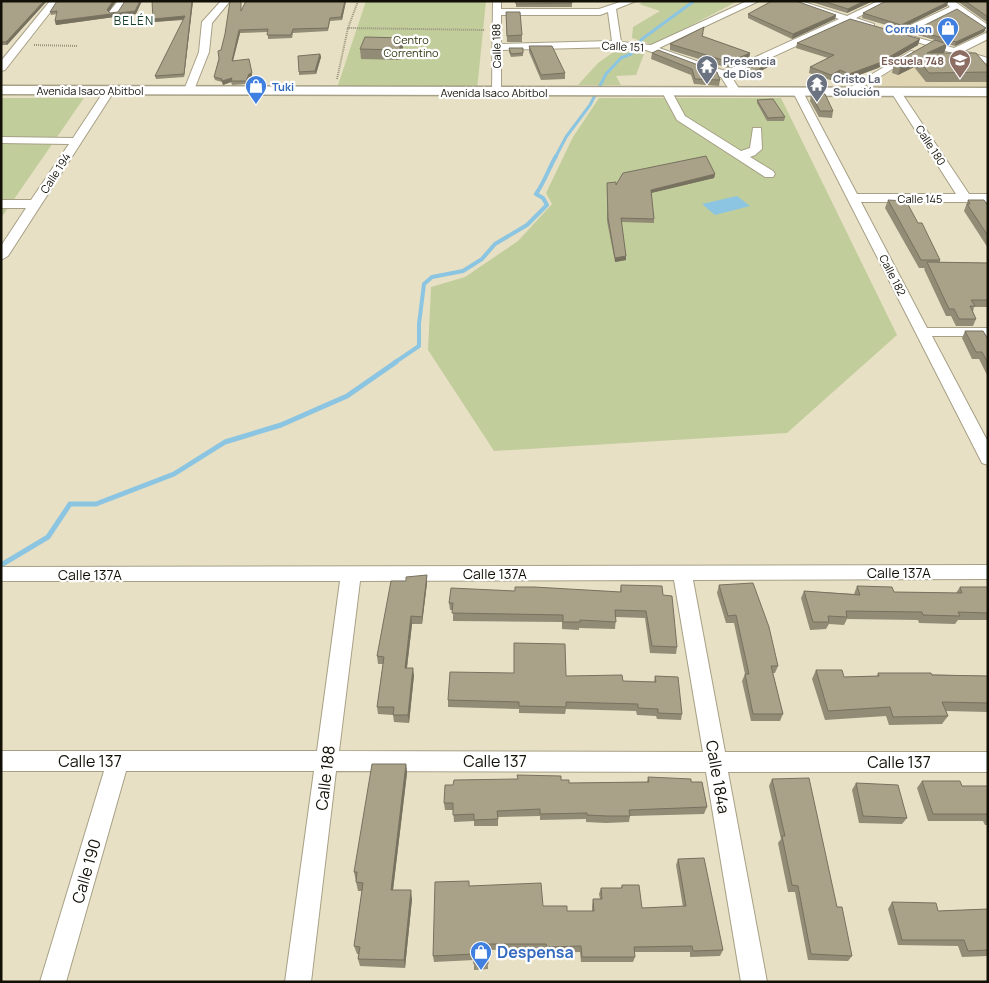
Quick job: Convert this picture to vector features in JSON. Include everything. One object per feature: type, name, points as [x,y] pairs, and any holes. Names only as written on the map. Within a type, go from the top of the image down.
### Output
[{"type":"main road","name":"Avenida Isaco Abitbol","points":[[1,90],[988,92]]},
{"type":"street","points":[[1,68],[55,1]]},
{"type":"street","points":[[114,12],[123,1]]},
{"type":"street","points":[[189,90],[204,52],[207,22],[226,1]]},
{"type":"street","name":"Calle 188","points":[[496,92],[497,1]]},
{"type":"street","points":[[496,12],[600,12],[612,10],[632,1]]},
{"type":"street","points":[[650,48],[755,1]]},
{"type":"street","points":[[792,1],[988,61]]},
{"type":"street","points":[[736,92],[725,75],[886,1]]},
{"type":"street","points":[[900,35],[952,4],[988,29]]},
{"type":"street","points":[[612,10],[617,44]]},
{"type":"street","points":[[967,15],[988,14]]},
{"type":"street","points":[[954,52],[988,35]]},
{"type":"street","points":[[847,92],[930,44]]},
{"type":"street","name":"Calle 151","points":[[496,47],[630,45],[650,48],[725,75]]},
{"type":"street","name":"Calle 194","points":[[1,256],[110,90]]},
{"type":"street","points":[[667,92],[681,118],[769,174]]},
{"type":"street","name":"Calle 182","points":[[798,92],[988,459]]},
{"type":"street","name":"Calle 180","points":[[896,92],[965,198]]},
{"type":"street","points":[[740,155],[751,153],[756,149],[756,130]]},
{"type":"street","points":[[1,140],[76,141]]},
{"type":"street","name":"Calle 145","points":[[852,198],[988,198]]},
{"type":"street","points":[[1,204],[35,204]]},
{"type":"street","points":[[922,332],[988,332]]},
{"type":"street","name":"Calle 184a","points":[[682,572],[754,982]]},
{"type":"street","name":"Calle 137A","points":[[1,574],[988,572]]},
{"type":"street","name":"Calle 188","points":[[298,982],[351,573]]},
{"type":"street","name":"Calle 137","points":[[1,761],[988,762]]},
{"type":"street","name":"Calle 190","points":[[53,982],[118,761]]},
{"type":"path","points":[[333,91],[348,28],[358,1]]},
{"type":"path","points":[[348,28],[496,30]]},
{"type":"path","points":[[20,45],[78,46]]},
{"type":"shaded area","points":[[932,49],[988,67],[988,87],[883,88],[870,83]]},
{"type":"green space","name":"Centro Correntino","points":[[366,1],[486,1],[477,90],[337,88]]},
{"type":"green space","points":[[646,1],[738,1],[653,45],[632,38],[633,27],[660,11],[639,4]]},
{"type":"green space","points":[[615,51],[644,54],[636,75],[616,76],[621,85],[578,85],[598,63]]},
{"type":"green space","points":[[1,98],[84,98],[1,218]]},
{"type":"green space","points":[[599,98],[781,98],[897,335],[787,433],[494,451],[428,350],[431,287],[465,277],[518,241],[552,204],[546,193],[573,137]]},
{"type":"water","points":[[737,196],[750,206],[715,215],[702,204]]},
{"type":"building","points":[[1,1],[44,1],[6,42],[1,42]]},
{"type":"building","points":[[57,1],[113,1],[107,10],[110,13],[118,12],[125,1],[140,1],[135,11],[55,21],[57,11],[50,12]]},
{"type":"building","points":[[152,1],[192,1],[184,74],[155,76],[185,16],[153,19]]},
{"type":"building","points":[[230,1],[241,1],[241,11],[246,1],[345,1],[341,17],[330,18],[328,28],[293,29],[291,35],[267,35],[268,29],[239,30],[232,61],[249,59],[252,73],[249,74],[246,81],[231,81],[232,78],[222,81],[222,79],[214,77],[219,59],[218,51],[221,50],[225,34]]},
{"type":"building","points":[[516,1],[572,1],[572,3],[516,4]]},
{"type":"building","points":[[772,1],[796,1],[836,15],[793,34],[748,14]]},
{"type":"building","points":[[823,1],[864,1],[848,9]]},
{"type":"building","points":[[886,1],[948,2],[901,25],[863,13]]},
{"type":"building","points":[[965,1],[988,1],[988,17]]},
{"type":"building","points":[[957,9],[986,28],[956,42],[915,30]]},
{"type":"building","points":[[506,12],[520,12],[522,35],[507,36]]},
{"type":"building","points":[[850,19],[920,39],[879,63],[849,74],[840,70],[831,75],[810,67],[834,55],[797,43]]},
{"type":"building","points":[[704,27],[702,36],[750,53],[729,62],[670,44]]},
{"type":"building","points":[[365,37],[403,38],[399,50],[360,49]]},
{"type":"building","points":[[935,40],[947,44],[927,53],[976,53],[988,67],[988,72],[929,73],[917,58],[901,66],[894,63]]},
{"type":"building","points":[[529,46],[552,46],[565,73],[541,75]]},
{"type":"building","points":[[509,48],[523,48],[523,53],[511,54]]},
{"type":"building","points":[[658,50],[717,72],[720,80],[695,79],[692,69],[652,53]]},
{"type":"building","points":[[320,54],[315,71],[299,72],[298,56]]},
{"type":"building","points":[[764,60],[771,63],[751,73],[743,70]]},
{"type":"building","points":[[811,94],[825,94],[833,111],[820,111]]},
{"type":"building","points":[[773,99],[785,117],[768,118],[757,100]]},
{"type":"building","points":[[706,156],[715,174],[651,190],[654,219],[621,218],[626,256],[615,258],[608,218],[607,183],[616,182],[616,185],[623,173]]},
{"type":"building","points":[[888,200],[906,201],[918,223],[922,223],[940,260],[921,260]]},
{"type":"building","points":[[968,200],[984,200],[988,206],[988,236],[967,204],[970,204]]},
{"type":"building","points":[[927,262],[988,263],[988,300],[971,300],[975,306],[970,306],[976,319],[959,319],[954,309],[949,309]]},
{"type":"building","points":[[965,331],[983,331],[988,339],[988,363],[982,352],[976,352]]},
{"type":"building","points":[[427,575],[422,617],[411,616],[405,668],[413,668],[408,715],[393,715],[394,707],[377,707],[384,657],[377,656],[391,581],[406,581],[406,577]]},
{"type":"building","points":[[753,583],[769,627],[778,666],[771,666],[783,714],[753,714],[745,674],[749,674],[736,615],[728,616],[719,585]]},
{"type":"building","points":[[621,585],[662,586],[663,595],[672,596],[677,647],[652,646],[646,611],[615,610],[616,622],[580,620],[580,622],[563,622],[563,615],[452,613],[453,603],[449,603],[451,588],[515,591],[515,587],[534,587],[621,592]]},
{"type":"building","points":[[857,586],[892,587],[894,592],[962,593],[960,587],[988,587],[988,613],[958,612],[960,616],[923,615],[922,612],[846,611],[847,617],[828,616],[829,622],[813,622],[804,591],[860,595]]},
{"type":"building","points":[[514,643],[565,644],[566,676],[622,675],[623,681],[656,682],[655,676],[678,677],[682,714],[658,713],[658,709],[638,708],[638,704],[566,702],[566,707],[519,706],[519,702],[448,700],[450,672],[514,673]]},
{"type":"building","points":[[816,670],[842,670],[844,677],[879,676],[878,673],[988,676],[988,703],[942,702],[948,716],[893,717],[890,707],[828,711]]},
{"type":"building","points":[[372,764],[406,764],[391,890],[411,890],[404,960],[358,959],[360,947],[354,946],[363,883],[356,882],[357,872],[354,872]]},
{"type":"building","points":[[517,775],[561,776],[561,780],[569,780],[569,783],[649,782],[648,777],[691,779],[691,782],[702,782],[707,807],[629,810],[630,816],[587,815],[587,813],[540,814],[540,809],[497,811],[498,819],[474,820],[474,814],[453,815],[453,803],[444,803],[445,785],[453,785],[454,780],[518,779]]},
{"type":"building","points":[[809,778],[837,907],[842,907],[852,956],[811,954],[798,886],[792,885],[782,836],[785,836],[772,779]]},
{"type":"building","points":[[922,781],[960,781],[962,786],[988,786],[988,814],[933,814]]},
{"type":"building","points":[[856,783],[898,785],[907,818],[863,816]]},
{"type":"building","points":[[704,858],[723,950],[693,951],[692,946],[634,947],[635,957],[582,957],[581,946],[547,947],[546,944],[487,944],[488,964],[474,964],[473,954],[433,956],[435,882],[469,881],[469,886],[541,883],[543,906],[567,906],[567,911],[594,911],[593,899],[602,899],[601,888],[622,888],[622,885],[639,885],[642,908],[686,906],[678,859]]},
{"type":"building","points":[[892,902],[936,903],[938,911],[988,909],[988,950],[968,951],[964,940],[902,940]]},
{"type":"waterway","points":[[555,157],[566,137],[590,105],[606,74],[621,58],[631,54],[642,39],[694,1]]},
{"type":"waterway","points":[[394,363],[419,346],[419,324],[424,284],[432,277],[463,271],[482,259],[495,244],[527,225],[547,205],[543,198],[536,194],[555,157]]},
{"type":"waterway","points":[[1,565],[48,537],[70,504],[96,504],[174,474],[225,442],[281,425],[347,396],[396,362]]},
{"type":"place","name":"Corralon","points":[[948,47]]},
{"type":"place","name":"Escuela 748","points":[[960,79]]},
{"type":"place","name":"Presencia de Dios","points":[[707,85]]},
{"type":"place","name":"Cristo La Solución","points":[[817,103]]},
{"type":"place","name":"Tuki","points":[[256,105]]},
{"type":"place","name":"Despensa","points":[[481,971]]},
{"type":"district","name":"BELÉN","points":[[134,20]]}]
